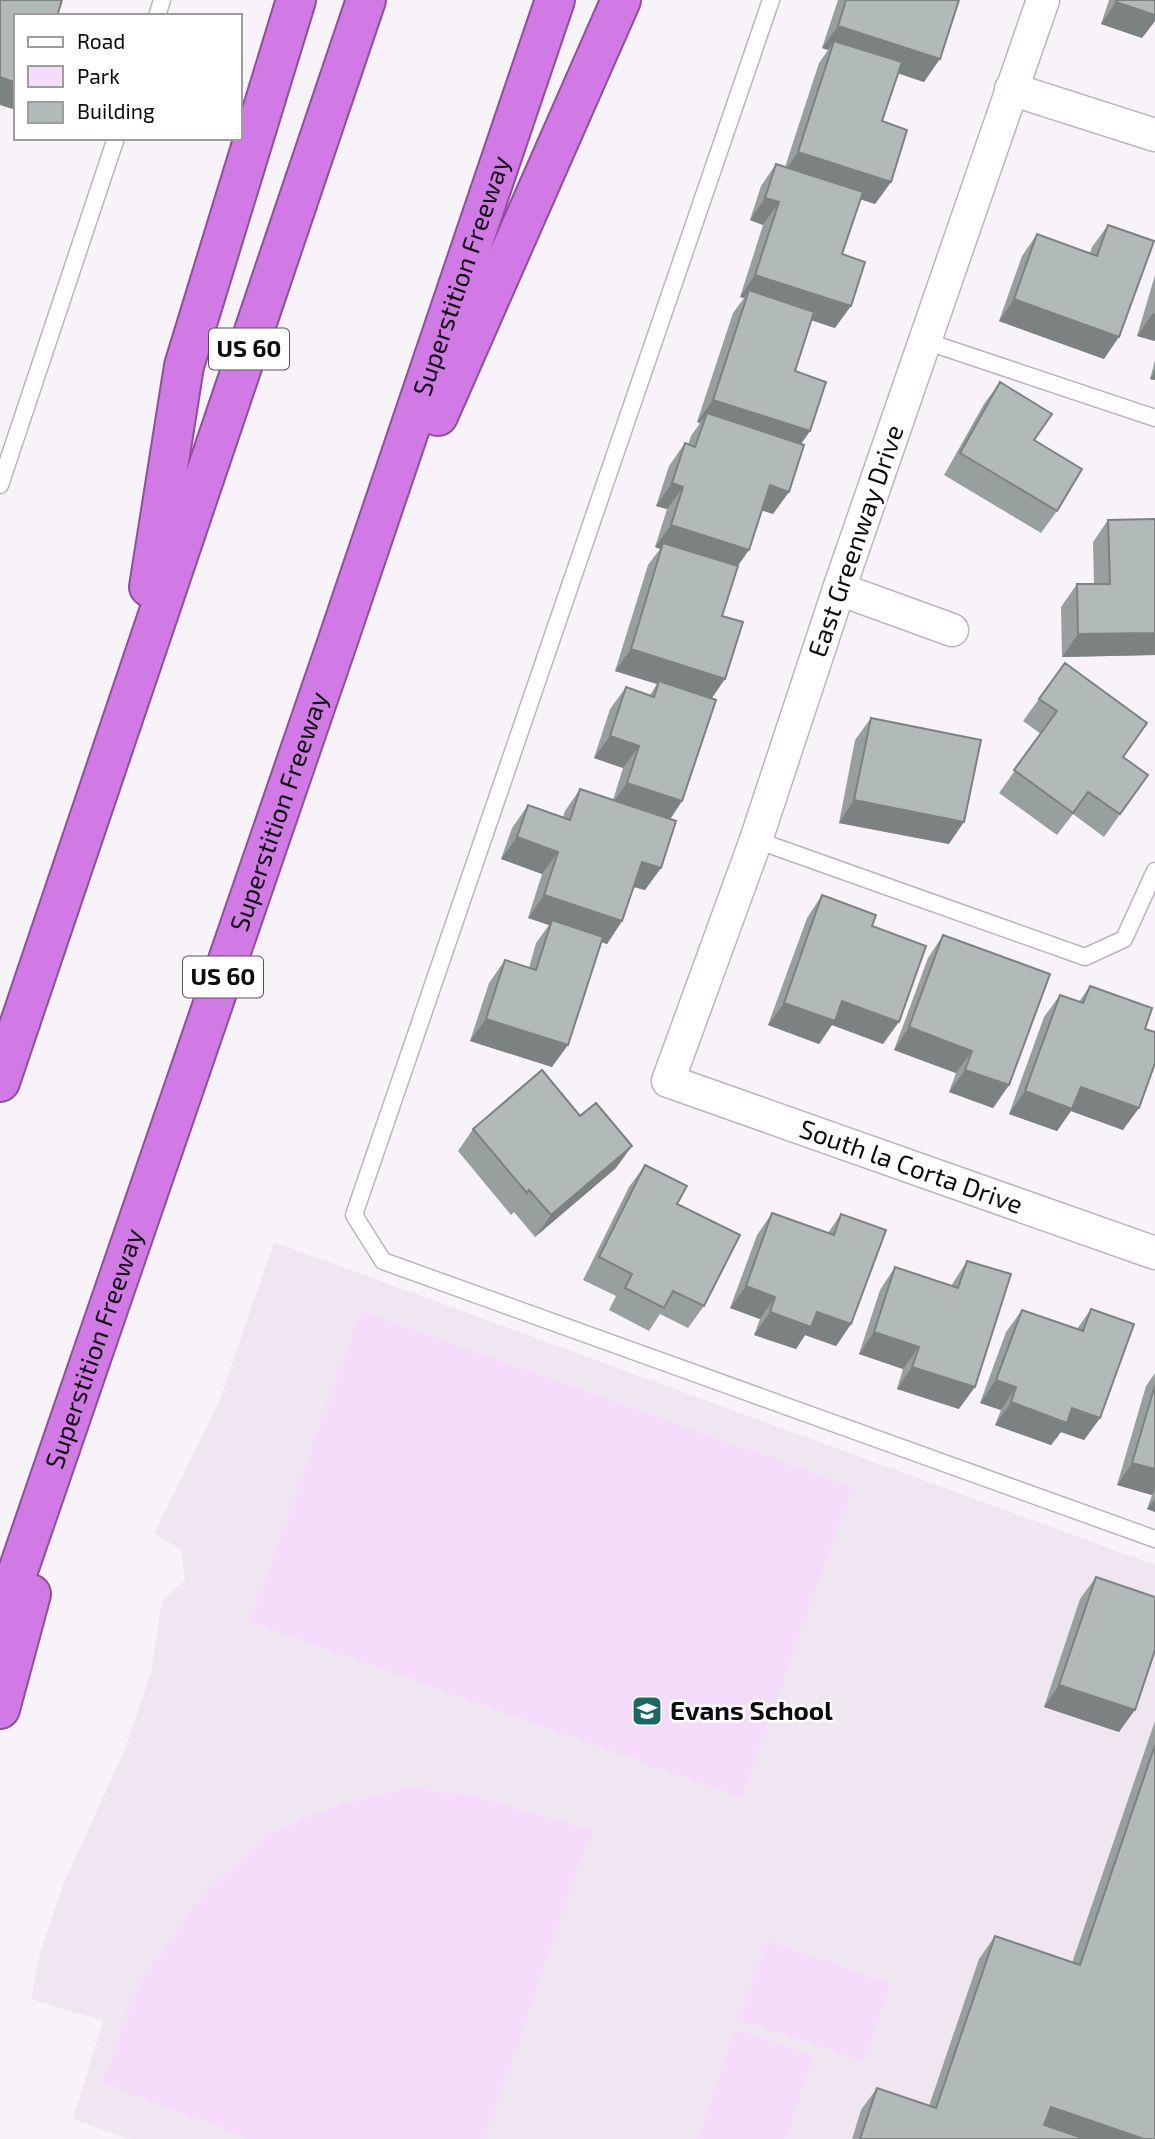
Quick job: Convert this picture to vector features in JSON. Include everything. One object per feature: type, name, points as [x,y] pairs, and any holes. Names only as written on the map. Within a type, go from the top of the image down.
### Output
[{"type":"highway","points":[[131,697],[184,366],[296,0]]},
{"type":"highway","name":"US 60","points":[[0,1082],[366,0]]},
{"type":"highway","name":"Superstition Freeway","points":[[0,1623],[555,0]]},
{"type":"highway","points":[[334,652],[621,0]]},
{"type":"highway","points":[[0,1709],[111,1301]]},
{"type":"street","name":"East Greenway Drive","points":[[668,1081],[756,840],[839,589],[1043,0]]},
{"type":"street","points":[[1011,89],[1155,135]]},
{"type":"street","points":[[839,589],[952,630]]},
{"type":"street","name":"South la Corta Drive","points":[[668,1081],[1155,1253]]},
{"type":"lane","points":[[771,0],[354,1215],[383,1261],[1155,1539]]},
{"type":"lane","points":[[0,485],[115,140]]},
{"type":"lane","points":[[925,341],[1155,418]]},
{"type":"lane","points":[[756,840],[1086,957],[1124,939],[1155,871]]},
{"type":"shaded area","name":"Evans School","points":[[274,1242],[1155,1565],[1155,2139],[129,2139],[73,2119],[103,2021],[31,1999],[40,1953],[63,1885],[125,1749],[151,1673],[162,1601],[185,1580],[181,1550],[154,1533],[219,1402]]},
{"type":"green space","points":[[361,1311],[853,1487],[742,1798],[250,1622]]},
{"type":"green space","points":[[411,1788],[474,1796],[592,1830],[485,2139],[249,2139],[103,2083],[137,1986],[206,1891],[272,1832],[340,1804]]},
{"type":"green space","points":[[766,1940],[891,1984],[864,2062],[739,2019]]},
{"type":"green space","points":[[735,2029],[814,2056],[785,2139],[698,2139]]},
{"type":"building","points":[[0,0],[62,0],[58,14],[14,14],[14,82],[0,77]]},
{"type":"building","points":[[846,0],[959,0],[940,59],[838,26]]},
{"type":"building","points":[[1155,0],[1155,15],[1116,2]]},
{"type":"building","points":[[834,41],[902,62],[882,121],[907,130],[891,182],[798,152]]},
{"type":"building","points":[[776,164],[863,192],[842,254],[865,262],[851,306],[755,275],[779,202],[765,198]]},
{"type":"building","points":[[1108,225],[1154,241],[1119,337],[1014,299],[1037,234],[1097,256]]},
{"type":"building","points":[[749,290],[814,312],[795,371],[826,382],[810,431],[713,400]]},
{"type":"building","points":[[1000,382],[1052,414],[1034,440],[1082,469],[1057,511],[960,453]]},
{"type":"building","points":[[707,413],[804,445],[789,492],[770,485],[749,550],[671,525],[683,487],[672,483],[685,443],[695,447]]},
{"type":"building","points":[[1155,519],[1155,633],[1078,634],[1077,584],[1110,584],[1108,520]]},
{"type":"building","points":[[663,543],[738,566],[722,616],[743,622],[725,679],[631,649]]},
{"type":"building","points":[[1065,663],[1147,723],[1123,757],[1148,775],[1120,814],[1088,792],[1073,813],[1014,770],[1057,711],[1039,699]]},
{"type":"building","points":[[659,681],[716,700],[682,801],[627,783],[639,746],[610,736],[626,687],[654,697]]},
{"type":"building","points":[[871,718],[981,740],[964,822],[854,800]]},
{"type":"building","points":[[580,789],[676,821],[661,868],[642,862],[622,921],[544,895],[558,852],[517,837],[528,805],[570,820]]},
{"type":"building","points":[[822,895],[876,915],[872,926],[926,946],[899,1022],[842,1001],[835,1021],[784,1003]]},
{"type":"building","points":[[552,920],[603,937],[568,1045],[486,1019],[505,960],[536,970]]},
{"type":"building","points":[[943,935],[1050,974],[1009,1085],[965,1070],[972,1051],[909,1027]]},
{"type":"building","points":[[1090,986],[1152,1008],[1145,1029],[1155,1032],[1155,1063],[1139,1108],[1081,1087],[1072,1109],[1025,1091],[1060,995],[1083,1003]]},
{"type":"building","points":[[542,1070],[580,1116],[596,1103],[632,1146],[551,1215],[529,1190],[527,1193],[473,1129]]},
{"type":"building","points":[[645,1165],[687,1186],[677,1204],[740,1235],[704,1306],[673,1291],[664,1308],[625,1288],[632,1274],[599,1257]]},
{"type":"building","points":[[772,1213],[834,1235],[841,1214],[886,1230],[851,1324],[817,1312],[811,1327],[770,1312],[775,1297],[746,1286]]},
{"type":"building","points":[[967,1261],[1011,1274],[975,1387],[912,1367],[919,1347],[874,1332],[895,1267],[958,1288]]},
{"type":"building","points":[[1091,1309],[1134,1324],[1100,1418],[1072,1408],[1067,1423],[1011,1402],[1016,1387],[996,1380],[1022,1310],[1083,1331]]},
{"type":"building","points":[[1155,1385],[1155,1469],[1132,1463]]},
{"type":"building","points":[[1096,1577],[1155,1597],[1155,1650],[1135,1710],[1059,1685]]},
{"type":"building","points":[[1155,1745],[1155,2139],[1144,2139],[1051,2107],[1044,2125],[1085,2139],[860,2139],[877,2088],[936,2108],[995,1936],[1080,1965]]},
{"type":"place","name":"Evans School","points":[[647,1711]]}]
